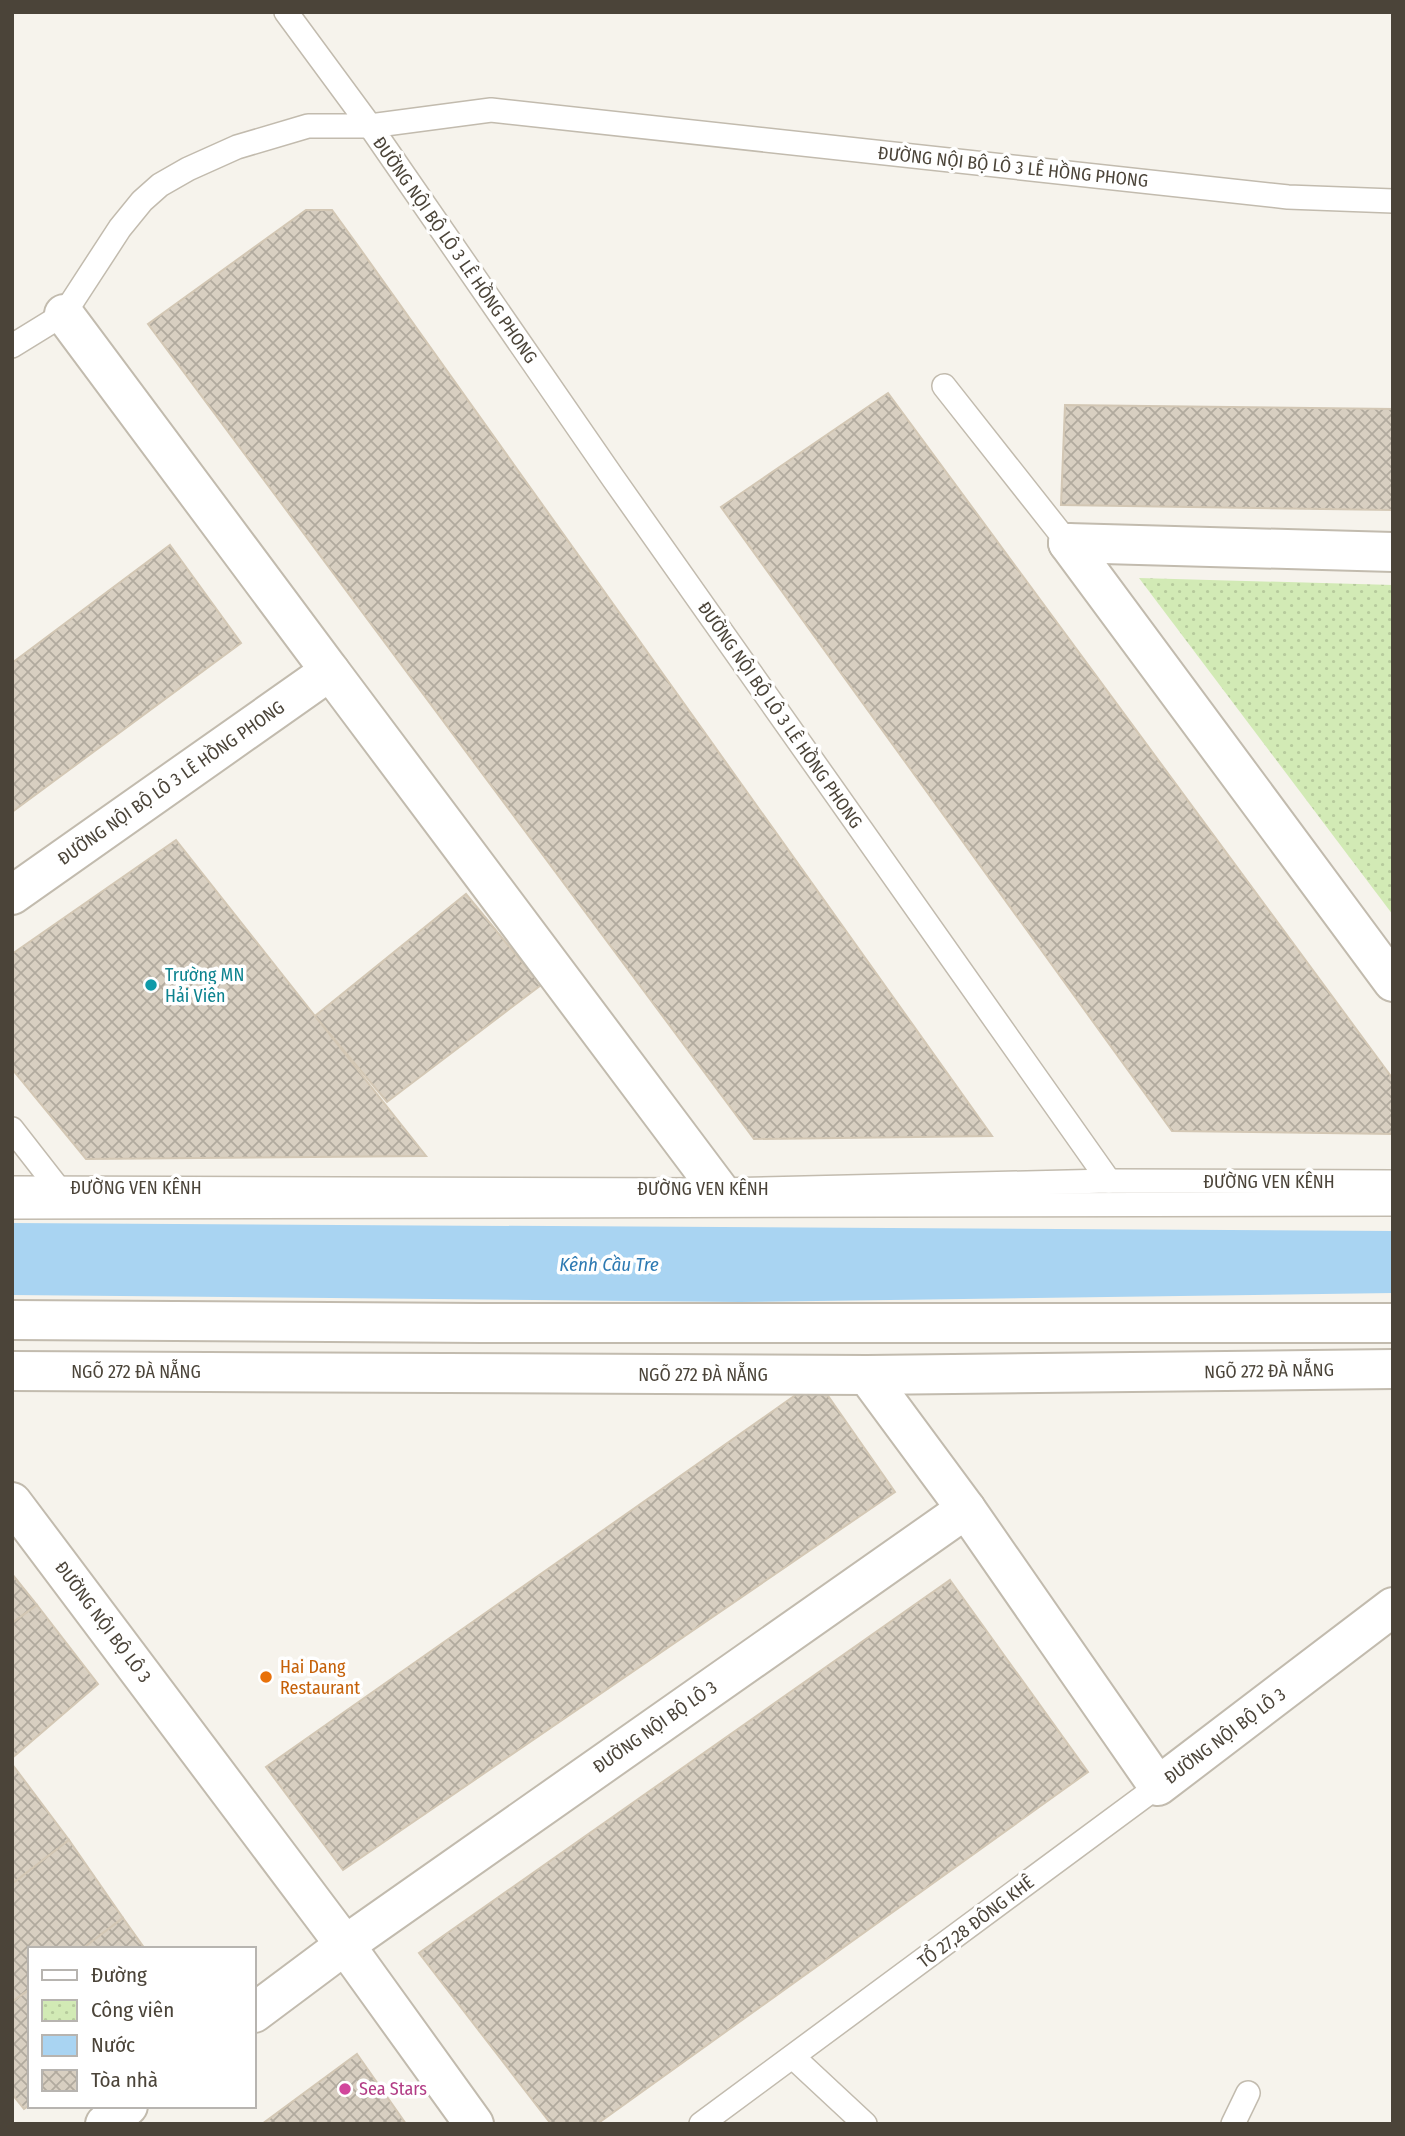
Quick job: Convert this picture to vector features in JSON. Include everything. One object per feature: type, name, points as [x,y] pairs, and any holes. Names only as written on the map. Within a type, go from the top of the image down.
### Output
[{"type":"street","points":[[64,314],[719,1190]]},
{"type":"street","points":[[1068,544],[1393,552]]},
{"type":"street","points":[[1068,544],[1393,982]]},
{"type":"street","name":"ĐƯỜNG NỘI BỘ LÔ 3 LÊ HỒNG PHONG","points":[[12,895],[330,671]]},
{"type":"street","points":[[12,1320],[1393,1323]]},
{"type":"street","name":"NGÕ 272 ĐÀ NẴNG","points":[[12,1371],[867,1376],[1393,1370]]},
{"type":"street","name":"ĐƯỜNG NỘI BỘ LÔ 3","points":[[867,1376],[966,1509],[1158,1786],[1393,1607]]},
{"type":"street","name":"ĐƯỜNG NỘI BỘ LÔ 3","points":[[12,1502],[345,1945],[474,2124]]},
{"type":"street","name":"ĐƯỜNG NỘI BỘ LÔ 3","points":[[256,2012],[345,1945],[966,1509]]},
{"type":"street","points":[[105,2124],[125,2108]]},
{"type":"lane","points":[[286,12],[370,127]]},
{"type":"lane","name":"ĐƯỜNG NỘI BỘ LÔ 3 LÊ HỒNG PHONG","points":[[1109,1181],[612,478],[370,127],[491,110],[1288,197],[1393,201]]},
{"type":"lane","points":[[12,346],[64,314],[120,228],[142,201],[160,185],[237,147],[307,127],[370,127]]},
{"type":"lane","points":[[944,386],[1068,544]]},
{"type":"lane","points":[[12,1129],[58,1188]]},
{"type":"lane","name":"ĐƯỜNG VEN KÊNH","points":[[12,1188],[719,1190],[1109,1181],[1393,1182]]},
{"type":"lane","name":"ĐƯỜNG VEN KÊNH","points":[[12,1206],[1393,1204]]},
{"type":"lane","name":"TỔ 27,28 ĐÔNG KHÊ","points":[[793,2057],[1158,1786]]},
{"type":"lane","points":[[701,2124],[793,2057],[865,2124]]},
{"type":"lane","points":[[1233,2124],[1248,2093]]},
{"type":"green space","points":[[1139,578],[1393,585],[1393,915]]},
{"type":"water","name":"Kênh Cầu Tre","points":[[12,1223],[1393,1231],[1393,1293],[740,1302],[12,1295]]},
{"type":"building","points":[[306,210],[332,210],[992,1136],[754,1139],[148,324]]},
{"type":"building","points":[[888,393],[1393,1079],[1393,1134],[1172,1131],[721,507]]},
{"type":"building","points":[[1065,405],[1393,409],[1393,510],[1061,505]]},
{"type":"building","points":[[170,545],[241,643],[12,812],[12,663]]},
{"type":"building","name":"Trường MN Hải Viên","points":[[176,840],[426,1156],[86,1159],[12,1069],[12,954]]},
{"type":"building","points":[[466,894],[541,985],[387,1102],[315,1016]]},
{"type":"building","points":[[817,1380],[895,1492],[343,1870],[266,1767]]},
{"type":"building","points":[[12,1574],[37,1605],[12,1623]]},
{"type":"building","points":[[950,1580],[1088,1772],[597,2124],[551,2124],[419,1953]]},
{"type":"building","points":[[37,1605],[98,1684],[12,1758],[12,1623]]},
{"type":"building","points":[[12,1764],[69,1840],[12,1884]]},
{"type":"building","points":[[69,1840],[123,1918],[85,1947],[28,1947],[28,1990],[12,2002],[12,1884]]},
{"type":"building","points":[[123,1918],[144,1947],[85,1947]]},
{"type":"building","points":[[28,1990],[28,2106],[24,2109],[12,2094],[12,2002]]},
{"type":"building","name":"Sea Stars","points":[[357,2054],[406,2124],[262,2124]]},
{"type":"place","name":"Trường MN Hải Viên","points":[[151,985]]},
{"type":"place","name":"Hai Dang Restaurant","points":[[266,1677]]},
{"type":"place","name":"Sea Stars","points":[[345,2089]]}]
